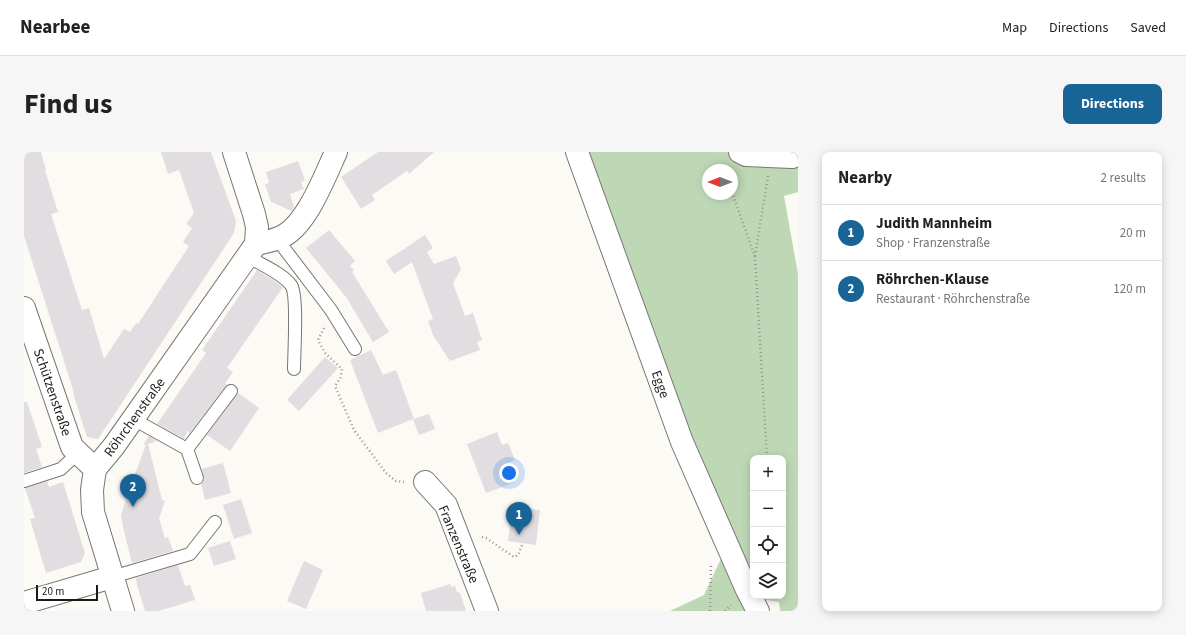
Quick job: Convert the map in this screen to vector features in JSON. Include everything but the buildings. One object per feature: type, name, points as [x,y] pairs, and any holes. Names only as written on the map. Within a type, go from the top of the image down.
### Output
[{"type":"street","points":[[234,152],[257,227],[252,250]]},
{"type":"street","points":[[252,250],[286,235],[300,222],[320,186],[336,152]]},
{"type":"street","name":"Egge","points":[[577,152],[682,442],[747,590],[758,611]]},
{"type":"street","points":[[740,152],[746,155],[792,157],[798,155]]},
{"type":"street","name":"Röhrchenstraße","points":[[123,611],[94,512],[92,490],[95,468],[114,446],[252,250]]},
{"type":"street","name":"Schützenstraße","points":[[24,308],[72,447],[95,468]]},
{"type":"street","name":"Franzenstraße","points":[[425,482],[446,506],[487,611]]},
{"type":"street","points":[[24,603],[112,576]]},
{"type":"lane","points":[[277,239],[331,310],[355,349]]},
{"type":"lane","points":[[252,250],[292,286],[295,302],[294,368]]},
{"type":"lane","points":[[187,449],[231,391]]},
{"type":"lane","points":[[132,419],[187,449],[197,478]]},
{"type":"lane","points":[[24,481],[61,468],[78,453]]},
{"type":"lane","points":[[112,576],[190,554],[215,522]]},
{"type":"path","points":[[767,455],[755,257],[772,155]]},
{"type":"path","points":[[735,200],[755,257]]},
{"type":"path","points":[[320,346],[325,353],[342,369],[341,377],[335,386],[354,430],[386,473],[396,481],[425,482]]},
{"type":"path","points":[[457,535],[486,538],[514,557],[518,555],[523,543]]},
{"type":"green space","points":[[586,152],[798,152],[798,192],[784,196],[798,274],[798,611],[780,611],[779,602],[758,599],[786,599],[786,455],[750,455],[750,599],[753,611],[670,611],[704,595],[733,533],[689,440]]},
{"type":"place","name":"Röhrchen-Klause","points":[[133,507]]},
{"type":"place","name":"Judith Mannheim","points":[[519,535]]}]
